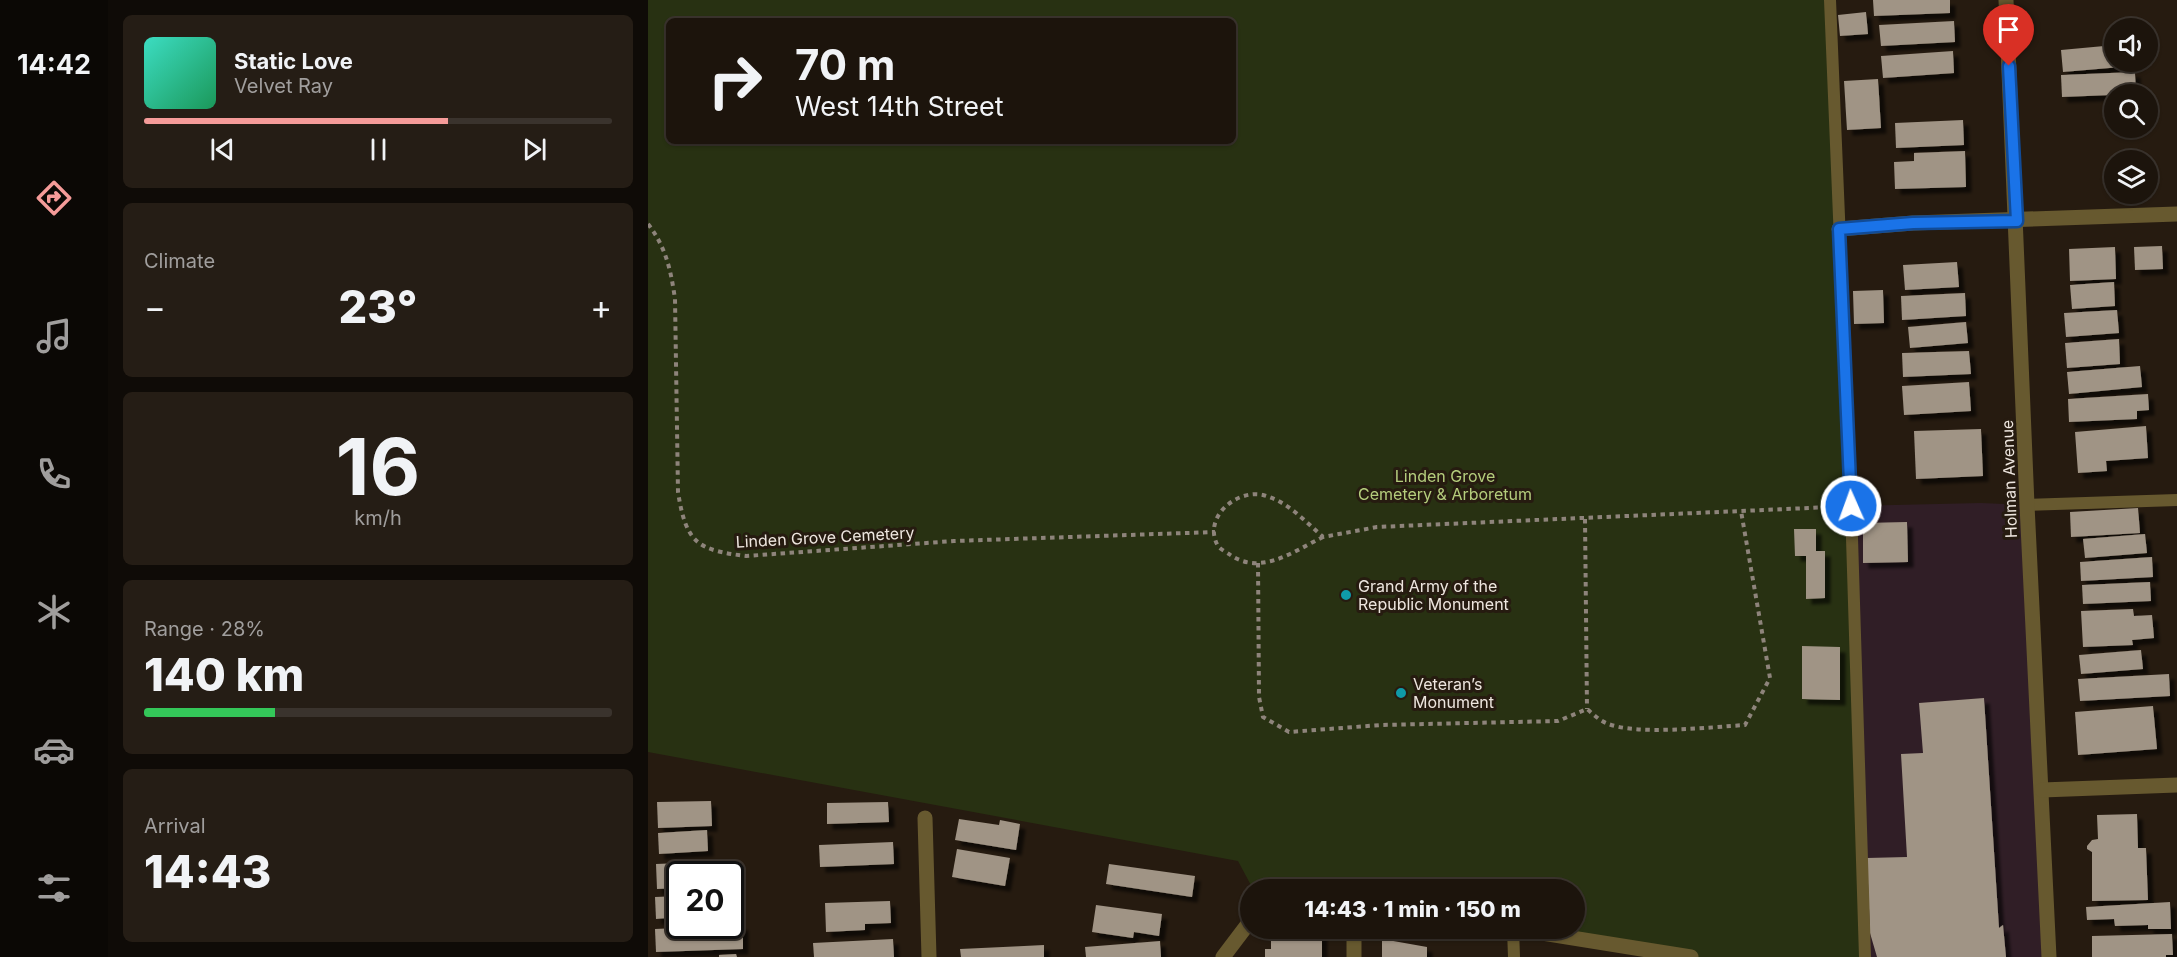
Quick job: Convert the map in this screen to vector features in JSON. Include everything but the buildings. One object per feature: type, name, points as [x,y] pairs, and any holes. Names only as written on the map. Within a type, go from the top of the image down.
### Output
[{"type":"street","name":"Holman Avenue","points":[[2006,0],[2049,957]]},
{"type":"street","points":[[1839,229],[1913,223],[2177,214]]},
{"type":"street","points":[[2042,790],[2177,785]]},
{"type":"street","points":[[925,818],[929,957]]},
{"type":"street","points":[[1223,957],[1240,935]]},
{"type":"street","points":[[1354,939],[1354,957]]},
{"type":"street","points":[[1576,939],[1684,956]]},
{"type":"lane","points":[[1830,0],[1851,506],[1865,957]]},
{"type":"lane","points":[[2027,505],[2177,500]]},
{"type":"lane","points":[[1513,939],[1514,957]]},
{"type":"path","name":"Linden Grove Cemetery","points":[[648,224],[665,251],[671,273],[675,299],[678,492],[681,514],[689,532],[700,544],[717,552],[746,556],[954,541],[1215,532]]},
{"type":"path","points":[[1323,537],[1288,506],[1261,495],[1244,496],[1229,503],[1216,516],[1215,532],[1218,546],[1237,560],[1258,563],[1273,561],[1323,537],[1377,527],[1851,506]]},
{"type":"path","points":[[1585,519],[1587,709],[1604,723],[1618,727],[1650,730],[1745,725],[1770,678],[1741,511]]},
{"type":"path","points":[[1258,563],[1259,697],[1263,717],[1289,732],[1381,725],[1558,721],[1587,709]]},
{"type":"shaded area","points":[[1981,503],[2027,505],[2049,957],[1865,957],[1851,506]]},
{"type":"green space","name":"Linden Grove Cemetery & Arboretum","points":[[648,0],[1830,0],[1865,957],[1691,957],[1575,939],[1585,939],[1585,879],[1248,879],[1238,861],[648,752]]},
{"type":"place","name":"Grand Army of the Republic Monument","points":[[1346,595]]},
{"type":"place","name":"Veteran’s Monument","points":[[1401,693]]},
{"type":"route","points":[[1851,506],[1839,229],[1913,223],[2017,221],[2009,66]]}]
